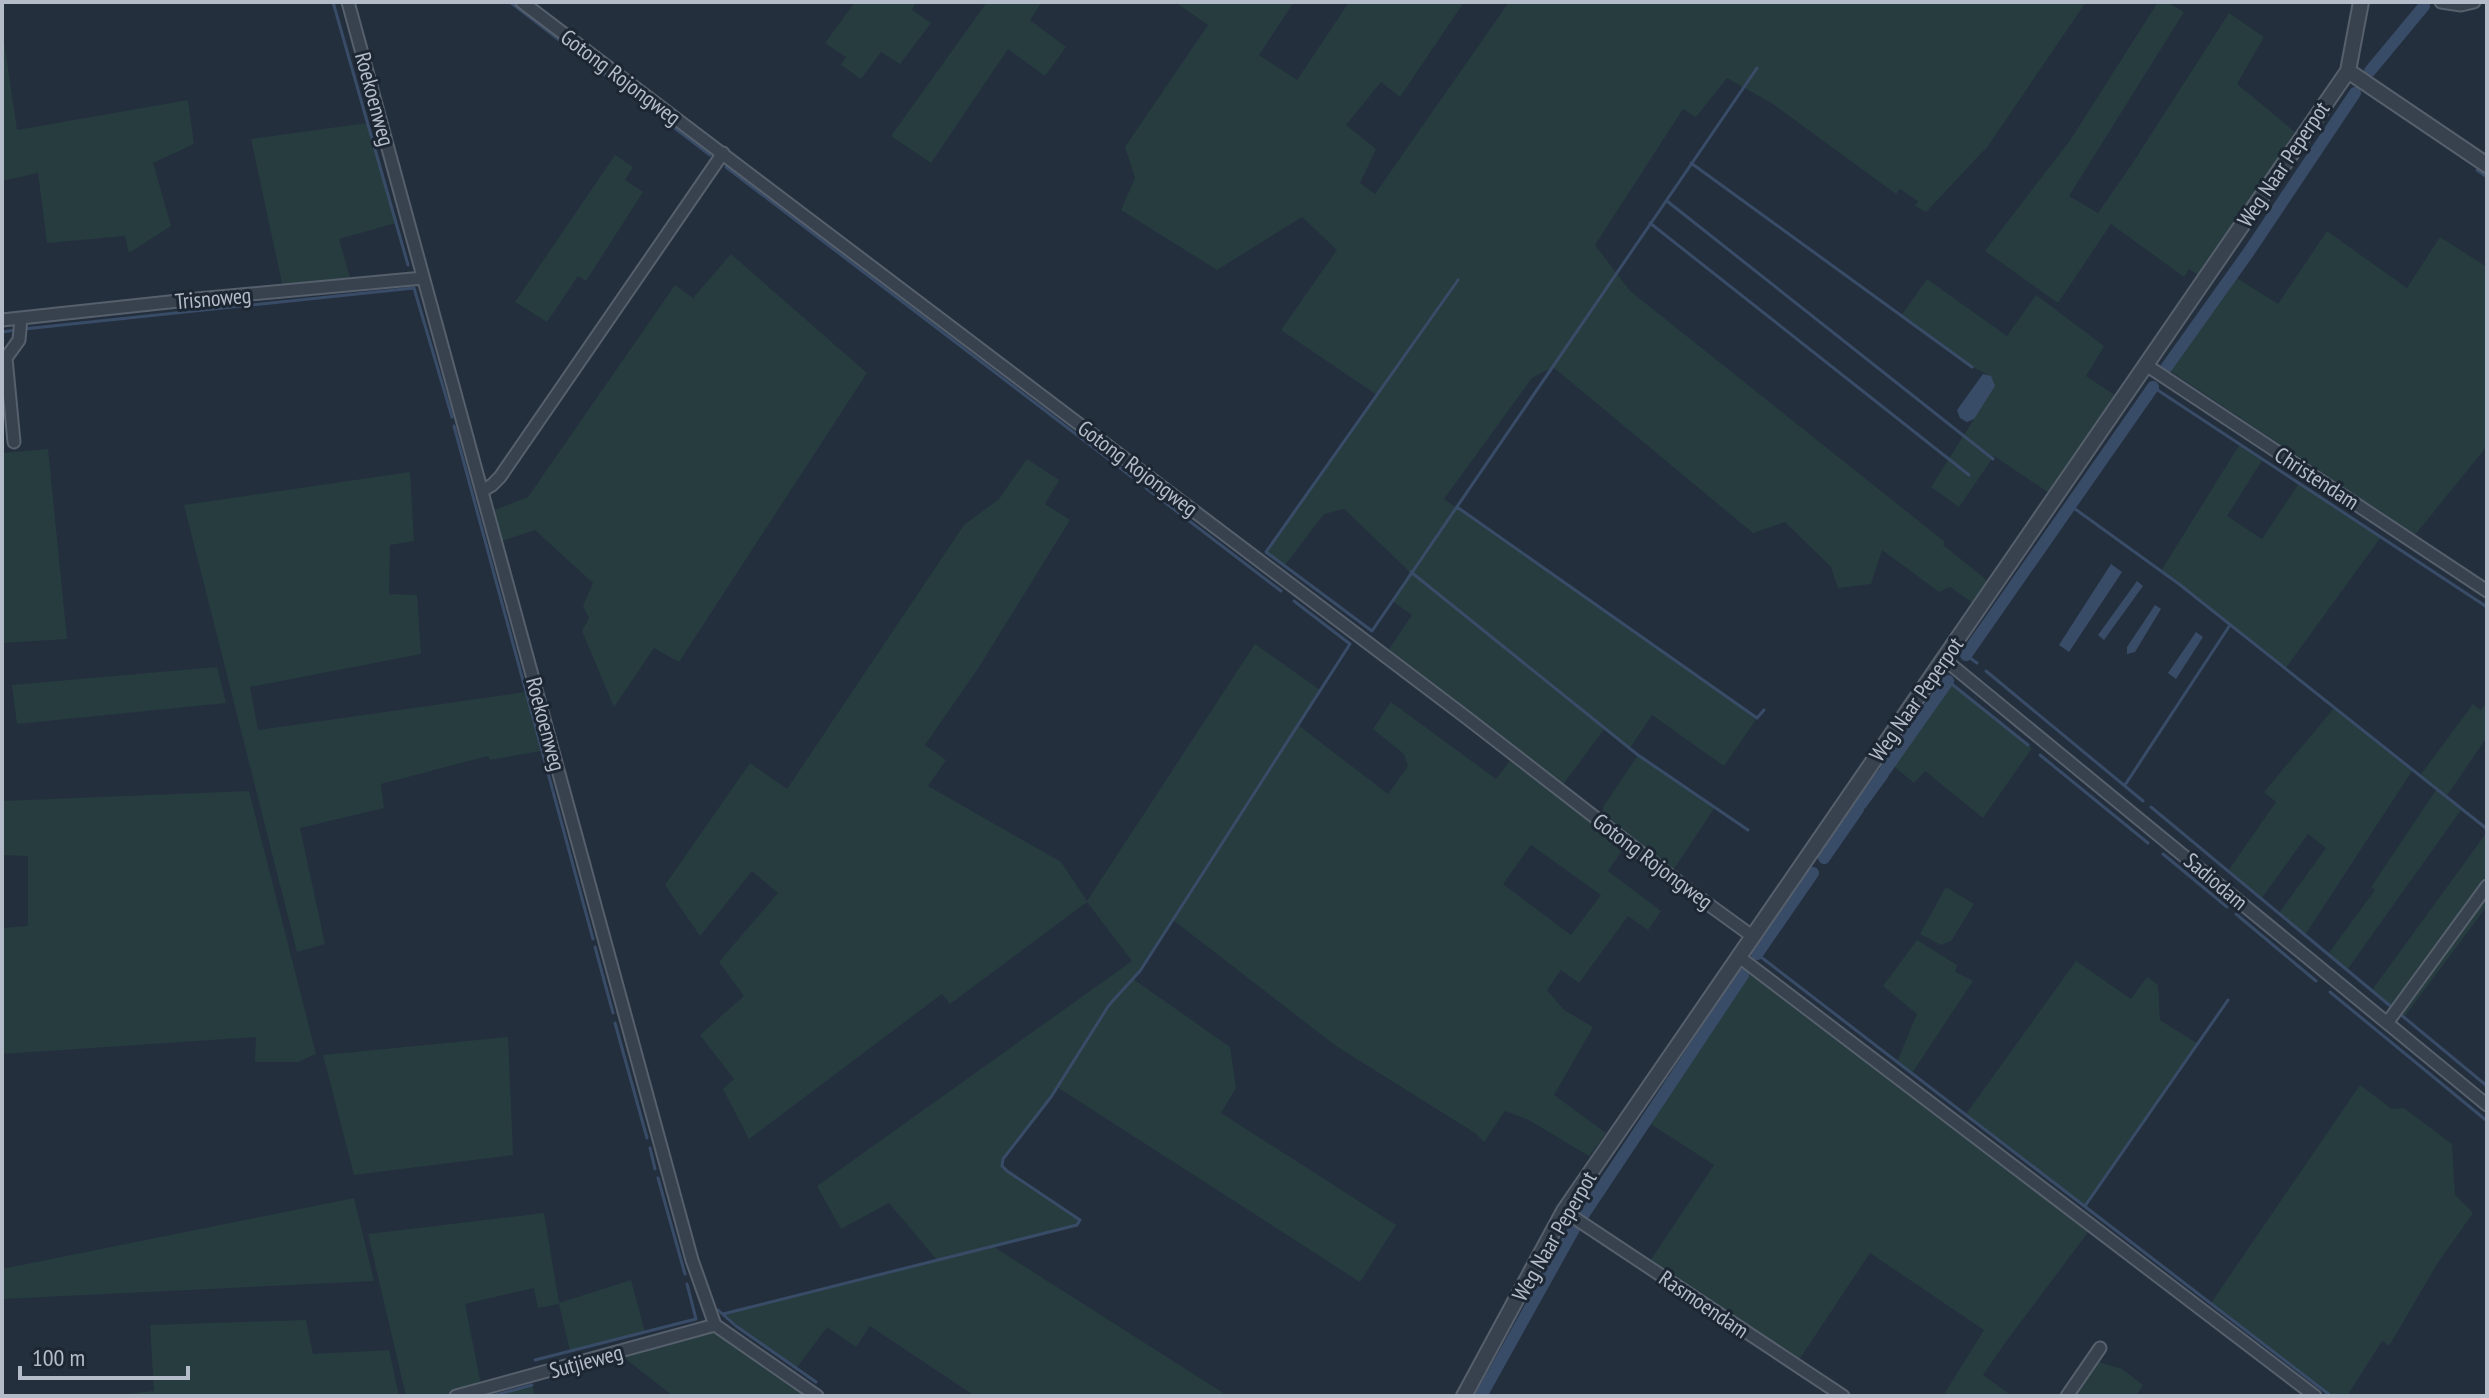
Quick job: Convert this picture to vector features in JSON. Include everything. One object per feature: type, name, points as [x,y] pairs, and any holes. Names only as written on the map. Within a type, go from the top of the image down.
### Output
[{"type":"street","name":"Roekoenweg","points":[[348,2],[692,1260],[715,1325]]},
{"type":"street","name":"Gotong Rojongweg","points":[[522,2],[1752,936]]},
{"type":"street","name":"Weg Naar Peperpot","points":[[1464,1396],[1564,1211],[2348,71],[2361,2]]},
{"type":"street","points":[[2441,2],[2461,5],[2474,2]]},
{"type":"street","points":[[2348,71],[2487,165]]},
{"type":"street","points":[[482,491],[500,477],[723,153]]},
{"type":"street","name":"Trisnoweg","points":[[2,320],[423,278]]},
{"type":"street","points":[[14,442],[6,358],[19,340],[21,319]]},
{"type":"street","name":"Christendam","points":[[2146,365],[2487,591]]},
{"type":"street","name":"Sadiodam","points":[[1944,659],[2487,1105]]},
{"type":"street","points":[[2387,1023],[2487,886]]},
{"type":"street","points":[[1738,956],[2315,1396]]},
{"type":"street","name":"Rasmoendam","points":[[1564,1211],[1843,1396]]},
{"type":"street","points":[[715,1325],[817,1396]]},
{"type":"street","name":"Sutjieweg","points":[[456,1396],[715,1325]]},
{"type":"street","points":[[2067,1396],[2100,1348]]},
{"type":"green space","points":[[855,2],[912,2],[915,4],[912,10],[931,23],[900,64],[881,52],[861,79],[841,65],[846,57],[825,43]]},
{"type":"green space","points":[[987,2],[1042,2],[1030,20],[1066,47],[1045,76],[1008,49],[931,163],[891,136]]},
{"type":"green space","points":[[1175,2],[1294,2],[1259,55],[1297,80],[1349,2],[1464,2],[1400,97],[1381,82],[1346,125],[1376,149],[1360,183],[1375,194],[1509,2],[2086,2],[1988,146],[1926,212],[1915,206],[1918,201],[1900,189],[1896,194],[1773,104],[1727,78],[1696,117],[1683,109],[1595,245],[1630,291],[1945,542],[1943,545],[1988,581],[1973,603],[1950,587],[1939,592],[1882,550],[1871,584],[1838,588],[1831,567],[1785,522],[1753,533],[1553,367],[1532,378],[1444,499],[1757,718],[1724,766],[1652,715],[1630,748],[1605,728],[1562,786],[1387,652],[1412,615],[1392,601],[1410,572],[1344,509],[1324,514],[1285,565],[1266,552],[1377,395],[1281,330],[1337,250],[1302,217],[1217,270],[1121,210],[1135,178],[1125,147],[1208,25]]},
{"type":"green space","points":[[2158,2],[2167,2],[2184,12],[2069,196],[2098,213],[2229,13],[2264,37],[2237,84],[2296,133],[2198,275],[2189,269],[2184,277],[2111,224],[2058,303],[1985,251],[2071,139]]},
{"type":"green space","points":[[2,28],[17,130],[188,100],[194,144],[153,163],[171,226],[129,253],[125,236],[47,243],[38,173],[2,181]]},
{"type":"green space","points":[[367,123],[396,223],[339,239],[351,281],[283,288],[251,139]]},
{"type":"green space","points":[[615,155],[633,167],[625,180],[643,192],[586,281],[578,276],[547,322],[515,302]]},
{"type":"green space","points":[[2327,231],[2407,288],[2440,237],[2487,267],[2487,446],[2415,535],[2166,368],[2232,275],[2278,304]]},
{"type":"green space","points":[[731,254],[867,373],[679,662],[654,648],[614,707],[582,631],[589,618],[583,606],[593,583],[535,530],[502,541],[494,510],[528,497],[675,285],[693,298]]},
{"type":"green space","points":[[1927,279],[2007,336],[2036,295],[2104,346],[2086,376],[2116,396],[2049,493],[1994,456],[1959,507],[1931,487],[1974,419],[1987,374],[1972,367],[1901,316]]},
{"type":"green space","points":[[2240,444],[2263,459],[2227,516],[2262,539],[2299,483],[2381,537],[2285,669],[2161,571]]},
{"type":"green space","points":[[48,449],[67,639],[2,643],[2,453]]},
{"type":"green space","points":[[1027,459],[1059,480],[1045,504],[1070,520],[979,667],[925,745],[946,760],[928,786],[1061,862],[1087,901],[1255,644],[1320,690],[1298,725],[1388,794],[1408,766],[1404,754],[1373,729],[1391,702],[1496,779],[1513,757],[1625,846],[1608,871],[1661,911],[1648,930],[1628,916],[1579,983],[1561,970],[1547,990],[1564,1010],[1593,1027],[1554,1095],[1606,1133],[1589,1156],[1529,1120],[1505,1111],[1484,1142],[1475,1133],[1336,1046],[1173,920],[1133,979],[1230,1047],[1236,1088],[1221,1113],[1396,1225],[1360,1282],[1057,1087],[1003,1159],[1002,1166],[1080,1220],[1077,1225],[994,1247],[1228,1396],[975,1396],[870,1326],[856,1347],[827,1327],[796,1369],[723,1314],[937,1260],[889,1203],[841,1229],[817,1186],[1132,961],[1087,902],[950,1004],[942,994],[749,1139],[723,1089],[734,1079],[700,1035],[744,996],[719,962],[778,893],[752,871],[700,936],[665,885],[750,763],[787,789],[964,525],[999,499]],"holes":[[[1531,845],[1601,895],[1571,935],[1503,884]]]},
{"type":"green space","points":[[410,472],[414,541],[390,545],[389,594],[417,595],[421,654],[250,687],[258,730],[525,692],[541,751],[490,760],[488,756],[381,784],[384,808],[300,828],[325,944],[297,952],[184,505]]},
{"type":"green space","points":[[217,667],[226,703],[17,724],[12,685]]},
{"type":"green space","points":[[1950,682],[2032,748],[1983,818],[1925,771],[1914,783],[1890,763]]},
{"type":"green space","points":[[2487,701],[2487,737],[2446,797],[2461,810],[2347,970],[2328,954],[2375,890],[2371,887],[2436,790],[2419,777],[2473,704],[2481,710]]},
{"type":"green space","points":[[2334,708],[2412,771],[2305,935],[2279,913],[2326,848],[2308,834],[2261,899],[2228,871],[2276,802],[2264,792]]},
{"type":"green space","points":[[1638,755],[1715,807],[1672,872],[1603,817],[1603,807]]},
{"type":"green space","points":[[249,791],[316,1054],[298,1062],[255,1062],[256,1037],[2,1054],[2,928],[28,926],[28,856],[2,855],[2,801]]},
{"type":"green space","points":[[2487,832],[2487,906],[2404,1017],[2372,990]]},
{"type":"green space","points":[[1946,887],[1974,904],[1951,941],[1941,945],[1920,934]]},
{"type":"green space","points":[[1917,940],[1957,965],[1955,972],[1973,981],[1912,1073],[1897,1062],[1917,1014],[1883,986]]},
{"type":"green space","points":[[2076,961],[2131,999],[2147,977],[2158,985],[2160,1020],[2198,1044],[2085,1206],[1966,1114]]},
{"type":"green space","points":[[1747,969],[2089,1231],[1983,1375],[2012,1396],[1943,1396],[1984,1330],[1870,1253],[1799,1360],[1650,1261],[1714,1165],[1646,1121]]},
{"type":"green space","points":[[508,1037],[513,1155],[354,1175],[323,1055]]},
{"type":"green space","points":[[2360,1085],[2392,1109],[2404,1108],[2452,1144],[2455,1195],[2473,1213],[2437,1264],[2389,1346],[2382,1341],[2347,1396],[2331,1396],[2211,1303]]},
{"type":"green space","points":[[354,1198],[374,1281],[2,1299],[2,1269]]},
{"type":"green space","points":[[544,1213],[559,1303],[631,1280],[645,1332],[570,1351],[559,1304],[538,1308],[534,1288],[465,1304],[481,1385],[440,1396],[406,1396],[368,1234]]},
{"type":"green space","points":[[306,1320],[313,1354],[389,1350],[399,1396],[105,1396],[154,1391],[150,1325]]},
{"type":"green space","points":[[714,1329],[809,1396],[673,1396],[622,1356]]},
{"type":"green space","points":[[2096,1361],[2122,1369],[2143,1385],[2136,1396],[2072,1395]]},
{"type":"green space","points":[[532,1385],[535,1396],[492,1396]]},
{"type":"water","points":[[1983,374],[1991,376],[1995,386],[1974,419],[1967,422],[1960,418],[1957,410]]},
{"type":"water","points":[[2111,564],[2122,572],[2069,652],[2059,645]]},
{"type":"water","points":[[2137,581],[2143,586],[2104,640],[2098,635]]},
{"type":"water","points":[[2155,605],[2161,609],[2135,652],[2127,654],[2127,647]]},
{"type":"water","points":[[2196,632],[2203,637],[2176,679],[2168,673]]},
{"type":"waterway","points":[[333,2],[408,265]]},
{"type":"waterway","points":[[510,2],[636,99]]},
{"type":"waterway","points":[[2370,71],[2424,6]]},
{"type":"waterway","points":[[1458,280],[1266,552],[1372,631],[1757,68]]},
{"type":"waterway","points":[[2166,368],[2248,253],[2355,93]]},
{"type":"waterway","points":[[651,110],[710,155]]},
{"type":"waterway","points":[[1691,163],[1972,367]]},
{"type":"waterway","points":[[726,167],[1132,477]]},
{"type":"waterway","points":[[2477,170],[2487,177]]},
{"type":"waterway","points":[[1667,201],[1993,459]]},
{"type":"waterway","points":[[1650,223],[1969,475]]},
{"type":"waterway","points":[[24,329],[414,288],[452,417]]},
{"type":"waterway","points":[[2,332],[15,330]]},
{"type":"waterway","points":[[2153,387],[2487,607]]},
{"type":"waterway","points":[[1966,655],[2153,387]]},
{"type":"waterway","points":[[454,426],[593,939]]},
{"type":"waterway","points":[[1146,488],[1281,591]]},
{"type":"waterway","points":[[2071,506],[2179,584],[2487,829]]},
{"type":"waterway","points":[[1457,507],[1757,718],[1764,710]]},
{"type":"waterway","points":[[1411,572],[1638,755],[1748,830]]},
{"type":"waterway","points":[[723,1314],[1077,1225],[1080,1220],[1007,1171],[1002,1166],[1003,1159],[1051,1097],[1109,1005],[1140,971],[1350,644],[1294,601]]},
{"type":"waterway","points":[[2125,785],[2230,625]]},
{"type":"waterway","points":[[1966,655],[1977,663]]},
{"type":"waterway","points":[[1986,671],[2143,801]]},
{"type":"waterway","points":[[1948,681],[2028,745]]},
{"type":"waterway","points":[[1886,769],[1948,681]]},
{"type":"waterway","points":[[2040,755],[2148,843]]},
{"type":"waterway","points":[[1861,804],[1883,774]]},
{"type":"waterway","points":[[2151,807],[2394,1009]]},
{"type":"waterway","points":[[1824,858],[1858,809]]},
{"type":"waterway","points":[[2163,854],[2227,907]]},
{"type":"waterway","points":[[1757,954],[1813,873]]},
{"type":"waterway","points":[[2236,914],[2316,981]]},
{"type":"waterway","points":[[595,947],[613,1013]]},
{"type":"waterway","points":[[1757,954],[2331,1396]]},
{"type":"waterway","points":[[1584,1214],[1743,975]]},
{"type":"waterway","points":[[2330,992],[2487,1121]]},
{"type":"waterway","points":[[2085,1206],[2228,1000]]},
{"type":"waterway","points":[[2400,1014],[2487,1086]]},
{"type":"waterway","points":[[615,1023],[647,1138]]},
{"type":"waterway","points":[[650,1148],[655,1169]]},
{"type":"waterway","points":[[658,1178],[685,1274]]},
{"type":"waterway","points":[[1481,1396],[1574,1229]]},
{"type":"waterway","points":[[535,1360],[696,1319],[687,1284]]},
{"type":"waterway","points":[[718,1310],[816,1382]]},
{"type":"waterway","points":[[492,1396],[532,1385]]}]
